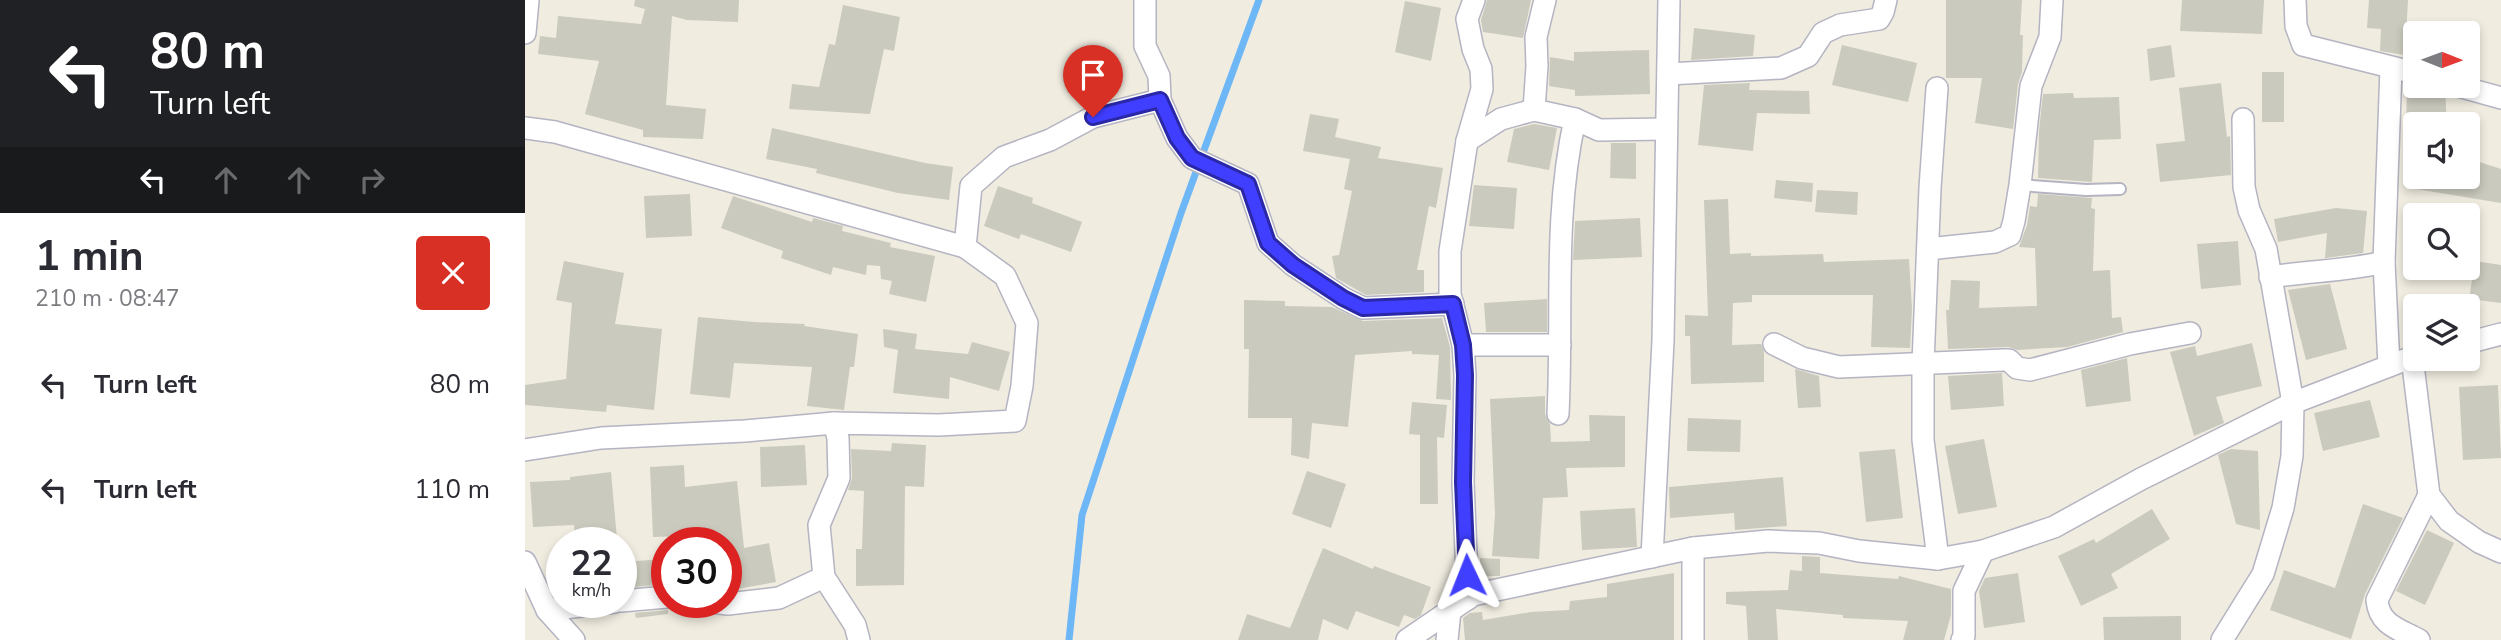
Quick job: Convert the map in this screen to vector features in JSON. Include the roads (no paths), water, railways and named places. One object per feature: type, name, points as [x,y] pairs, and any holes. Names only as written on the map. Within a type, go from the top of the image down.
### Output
[{"type":"street","points":[[525,33],[528,0]]},
{"type":"street","points":[[1145,0],[1145,47],[1159,76],[1160,100],[1177,138],[1192,158],[1248,184],[1268,243],[1293,265],[1363,308],[1453,304]]},
{"type":"street","points":[[1447,640],[1459,605],[1465,375],[1463,345],[1450,294],[1450,251],[1467,141],[1482,89],[1481,69],[1473,49],[1467,19],[1474,0]]},
{"type":"street","points":[[1534,110],[1536,37],[1545,0]]},
{"type":"street","points":[[1652,557],[1664,341],[1669,0]]},
{"type":"street","points":[[1668,74],[1781,68],[1808,56],[1823,33],[1840,24],[1879,19],[1886,0]]},
{"type":"street","points":[[1928,249],[1995,242],[2010,235],[2020,185],[2031,86],[2050,37],[2052,0]]},
{"type":"street","points":[[2295,0],[2296,26],[2303,45],[2403,70]]},
{"type":"street","points":[[2389,366],[2384,262],[2391,68]]},
{"type":"street","points":[[1937,88],[1930,188],[1923,364],[1923,440],[1938,559]]},
{"type":"street","points":[[2480,92],[2501,98]]},
{"type":"street","points":[[965,247],[971,186],[1004,157],[1050,140],[1093,117],[1160,100]]},
{"type":"street","points":[[1467,141],[1501,119],[1534,110],[1575,120],[1599,130],[1666,129]]},
{"type":"street","points":[[2223,640],[2263,574],[2283,508],[2292,456],[2293,403],[2266,249],[2249,210],[2244,187],[2243,119]]},
{"type":"street","points":[[1558,414],[1560,230],[1566,160],[1575,120]]},
{"type":"street","points":[[525,128],[555,132],[965,247],[1005,276],[1027,323],[1022,386],[1014,421],[939,425],[834,424],[601,438],[525,450]]},
{"type":"street","points":[[2270,277],[2312,271],[2357,269],[2384,262]]},
{"type":"street","points":[[1774,344],[1802,358],[1839,367],[2009,360],[2017,368],[2030,370],[2130,344],[2190,333]]},
{"type":"street","points":[[2480,340],[2501,334]]},
{"type":"street","points":[[1463,345],[1560,345]]},
{"type":"street","points":[[1407,640],[1473,595],[1693,548],[1768,541],[1800,542],[1938,559],[1983,551],[2054,527],[2141,479],[2293,403],[2403,360]]},
{"type":"street","points":[[2416,371],[2429,495],[2449,521],[2479,542],[2501,552]]},
{"type":"street","points":[[834,424],[838,439],[839,478],[820,525],[824,577],[861,635]]},
{"type":"street","points":[[2419,640],[2382,620],[2377,600],[2429,495]]},
{"type":"street","points":[[1693,548],[1693,640]]},
{"type":"street","points":[[1962,640],[1964,591],[1983,551]]},
{"type":"street","points":[[525,562],[546,608]]},
{"type":"street","points":[[742,602],[779,598],[824,577]]},
{"type":"street","points":[[554,618],[574,640]]},
{"type":"lane","points":[[2020,185],[2086,190],[2120,189]]},
{"type":"waterway","points":[[1069,640],[1082,515],[1181,213],[1259,0]]}]
